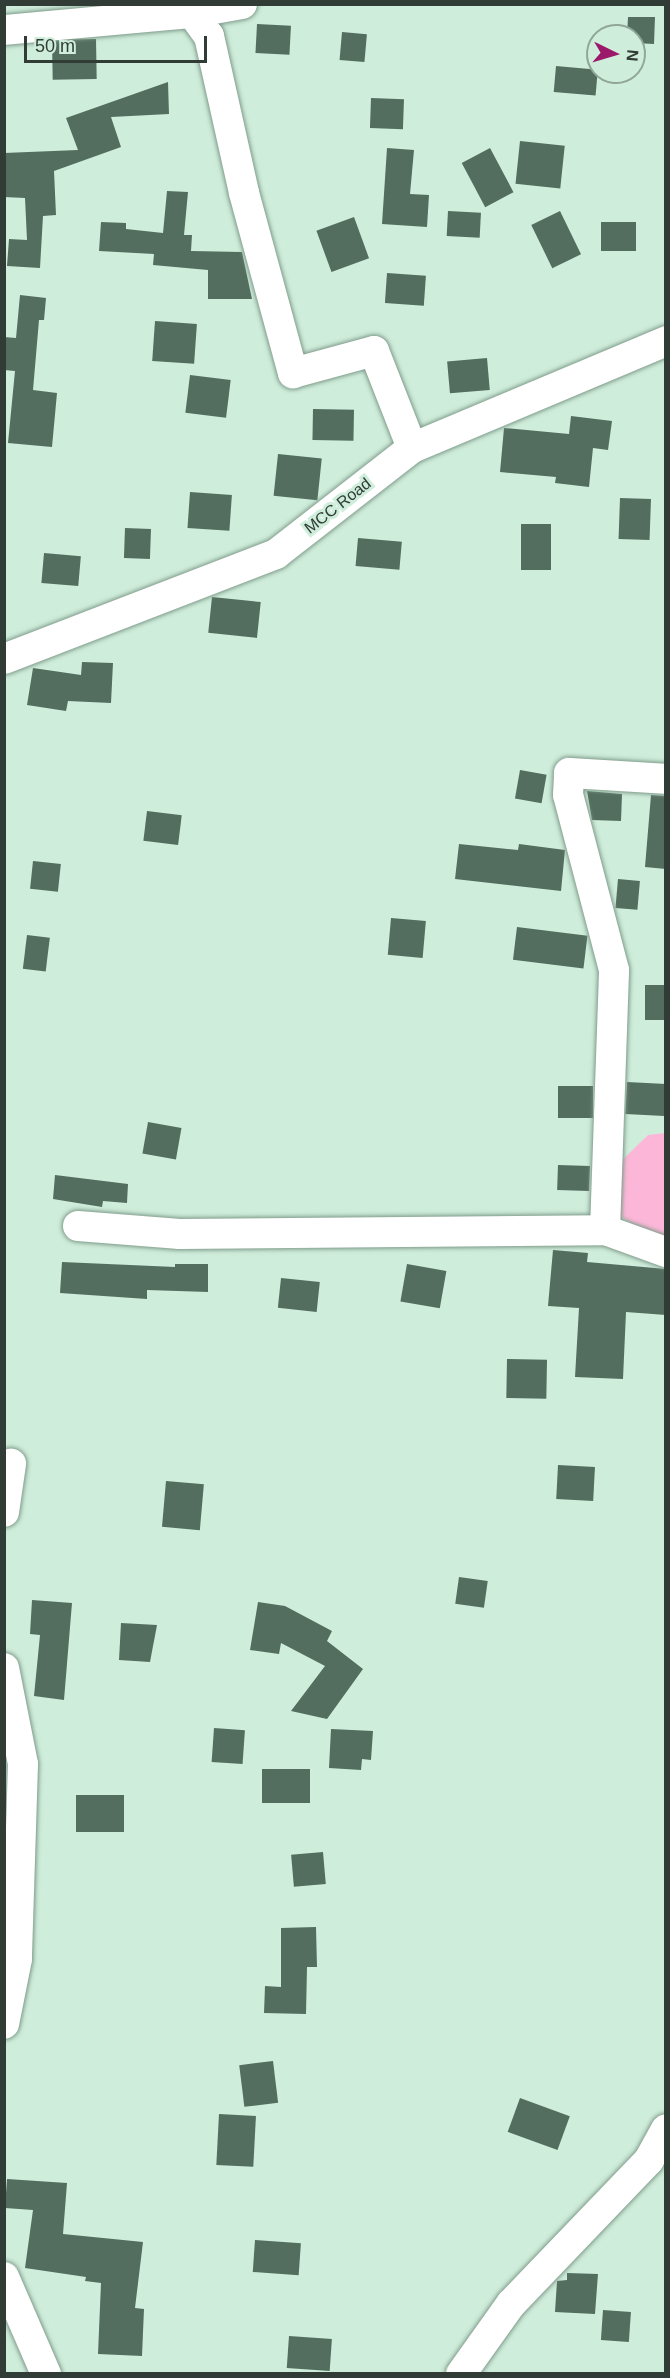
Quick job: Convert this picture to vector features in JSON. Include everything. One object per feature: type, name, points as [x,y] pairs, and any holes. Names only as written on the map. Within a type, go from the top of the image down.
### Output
[{"type":"street","points":[[4,30],[109,13],[192,12],[242,4]]},
{"type":"street","points":[[192,12],[209,36],[244,192],[293,373],[374,351],[412,448]]},
{"type":"street","name":"MCC Road","points":[[4,659],[276,554],[412,448],[666,341]]},
{"type":"street","points":[[605,1230],[614,970],[568,795],[569,773],[666,779]]},
{"type":"street","points":[[78,1226],[180,1234],[605,1230],[666,1252]]},
{"type":"street","points":[[4,1512],[11,1464]]},
{"type":"street","points":[[4,1668],[23,1764],[11,1958],[4,2024]]},
{"type":"street","points":[[461,2373],[511,2304],[649,2160],[666,2129]]},
{"type":"street","points":[[4,2277],[45,2373]]},
{"type":"shaded area","points":[[665,1133],[665,1242],[653,1238],[616,1213],[613,1169],[648,1135]]},
{"type":"building","points":[[628,17],[655,17],[654,44],[646,44],[646,24],[628,24]]},
{"type":"building","points":[[257,24],[291,26],[289,55],[255,53]]},
{"type":"building","points":[[342,32],[367,34],[364,62],[340,60]]},
{"type":"building","points":[[96,39],[97,79],[53,80],[52,40]]},
{"type":"building","points":[[556,66],[586,69],[586,84],[597,84],[596,96],[554,92]]},
{"type":"building","points":[[168,82],[169,114],[111,117],[121,147],[54,171],[56,215],[43,216],[40,268],[7,266],[9,239],[27,240],[25,198],[4,197],[4,153],[78,150],[66,118]]},
{"type":"building","points":[[371,98],[404,99],[403,129],[370,128]]},
{"type":"building","points":[[520,141],[565,146],[560,188],[516,184]]},
{"type":"building","points":[[387,148],[414,150],[410,194],[429,195],[427,227],[382,224]]},
{"type":"building","points":[[490,148],[513,192],[485,207],[462,163]]},
{"type":"building","points":[[167,191],[188,192],[184,235],[192,235],[191,251],[242,252],[252,299],[208,299],[208,270],[153,265],[154,254],[99,251],[101,222],[126,223],[126,229],[163,233]]},
{"type":"building","points":[[448,211],[481,213],[480,238],[447,236]]},
{"type":"building","points":[[560,211],[581,254],[552,268],[531,225]]},
{"type":"building","points":[[354,217],[369,258],[331,272],[316,231]]},
{"type":"building","points":[[601,222],[636,222],[636,251],[601,251]]},
{"type":"building","points":[[387,273],[426,276],[424,306],[385,303]]},
{"type":"building","points":[[20,295],[46,298],[44,320],[39,320],[33,390],[57,393],[52,447],[8,443],[15,371],[4,370],[4,337],[16,338]]},
{"type":"building","points":[[155,321],[197,324],[194,364],[152,361]]},
{"type":"building","points":[[487,358],[490,390],[450,393],[447,361]]},
{"type":"building","points":[[190,375],[231,380],[226,418],[185,413]]},
{"type":"building","points":[[313,409],[354,410],[353,441],[312,440]]},
{"type":"building","points":[[571,416],[612,421],[608,450],[593,448],[589,487],[555,483],[556,477],[500,472],[504,428],[569,434]]},
{"type":"building","points":[[278,454],[322,459],[317,500],[274,496]]},
{"type":"building","points":[[190,492],[232,495],[229,531],[187,528]]},
{"type":"building","points":[[620,498],[651,499],[650,540],[619,539]]},
{"type":"building","points":[[521,524],[551,524],[551,570],[521,570]]},
{"type":"building","points":[[125,528],[151,529],[150,559],[124,558]]},
{"type":"building","points":[[358,538],[402,542],[399,570],[356,566]]},
{"type":"building","points":[[44,553],[81,556],[78,586],[41,583]]},
{"type":"building","points":[[212,597],[261,602],[257,638],[208,633]]},
{"type":"building","points":[[82,662],[113,663],[111,703],[68,701],[66,711],[27,705],[33,668],[81,675]]},
{"type":"building","points":[[520,770],[547,775],[542,803],[515,799]]},
{"type":"building","points":[[587,791],[622,794],[621,821],[592,820]]},
{"type":"building","points":[[651,795],[666,796],[666,869],[645,867]]},
{"type":"building","points":[[147,811],[182,815],[178,845],[143,841]]},
{"type":"building","points":[[459,844],[518,850],[519,844],[565,850],[561,891],[455,879]]},
{"type":"building","points":[[33,861],[61,864],[58,892],[30,889]]},
{"type":"building","points":[[618,879],[640,881],[637,910],[615,908]]},
{"type":"building","points":[[391,918],[426,921],[423,958],[388,955]]},
{"type":"building","points":[[517,927],[587,936],[583,968],[513,960]]},
{"type":"building","points":[[27,935],[50,938],[46,972],[23,969]]},
{"type":"building","points":[[645,985],[666,985],[666,1020],[645,1020]]},
{"type":"building","points":[[627,1082],[666,1084],[664,1116],[625,1114]]},
{"type":"building","points":[[558,1086],[593,1086],[593,1118],[558,1118]]},
{"type":"building","points":[[148,1122],[181,1128],[176,1159],[142,1154]]},
{"type":"building","points":[[558,1165],[590,1166],[589,1191],[557,1190]]},
{"type":"building","points":[[55,1175],[128,1184],[127,1203],[103,1201],[102,1207],[53,1199]]},
{"type":"building","points":[[553,1250],[588,1253],[587,1262],[666,1269],[666,1315],[626,1312],[623,1379],[575,1377],[579,1308],[548,1306]]},
{"type":"building","points":[[62,1262],[175,1267],[175,1264],[208,1264],[208,1292],[147,1290],[147,1299],[60,1293]]},
{"type":"building","points":[[407,1264],[446,1271],[440,1308],[400,1301]]},
{"type":"building","points":[[281,1278],[320,1282],[317,1312],[278,1308]]},
{"type":"building","points":[[507,1359],[547,1360],[546,1399],[506,1398]]},
{"type":"building","points":[[558,1465],[595,1467],[593,1501],[556,1499]]},
{"type":"building","points":[[166,1481],[204,1484],[200,1530],[162,1527]]},
{"type":"building","points":[[459,1577],[488,1581],[484,1608],[455,1604]]},
{"type":"building","points":[[32,1600],[72,1603],[64,1700],[34,1696],[40,1635],[30,1634]]},
{"type":"building","points":[[258,1602],[285,1606],[332,1631],[327,1641],[363,1669],[327,1719],[291,1711],[325,1666],[281,1643],[279,1654],[250,1650]]},
{"type":"building","points":[[121,1623],[157,1625],[150,1662],[119,1660]]},
{"type":"building","points":[[214,1728],[245,1730],[243,1764],[212,1762]]},
{"type":"building","points":[[331,1729],[373,1731],[371,1760],[362,1759],[361,1770],[329,1768]]},
{"type":"building","points":[[262,1769],[310,1769],[310,1803],[262,1803]]},
{"type":"building","points":[[76,1795],[124,1795],[124,1832],[76,1832]]},
{"type":"building","points":[[323,1852],[326,1884],[294,1887],[291,1855]]},
{"type":"building","points":[[316,1927],[317,1967],[307,1967],[306,2014],[264,2013],[265,1986],[281,1987],[281,1928]]},
{"type":"building","points":[[273,2061],[278,2103],[244,2107],[239,2065]]},
{"type":"building","points":[[520,2098],[570,2116],[557,2150],[508,2132]]},
{"type":"building","points":[[219,2114],[256,2116],[253,2167],[216,2165]]},
{"type":"building","points":[[7,2179],[67,2183],[63,2234],[143,2242],[135,2308],[144,2309],[142,2356],[98,2354],[101,2283],[85,2281],[86,2277],[25,2268],[33,2210],[5,2208]]},
{"type":"building","points":[[255,2240],[301,2243],[299,2275],[253,2272]]},
{"type":"building","points":[[567,2273],[598,2274],[595,2314],[555,2312],[557,2281],[567,2280]]},
{"type":"building","points":[[603,2310],[631,2312],[629,2342],[601,2340]]},
{"type":"building","points":[[289,2336],[332,2339],[330,2371],[287,2368]]}]
